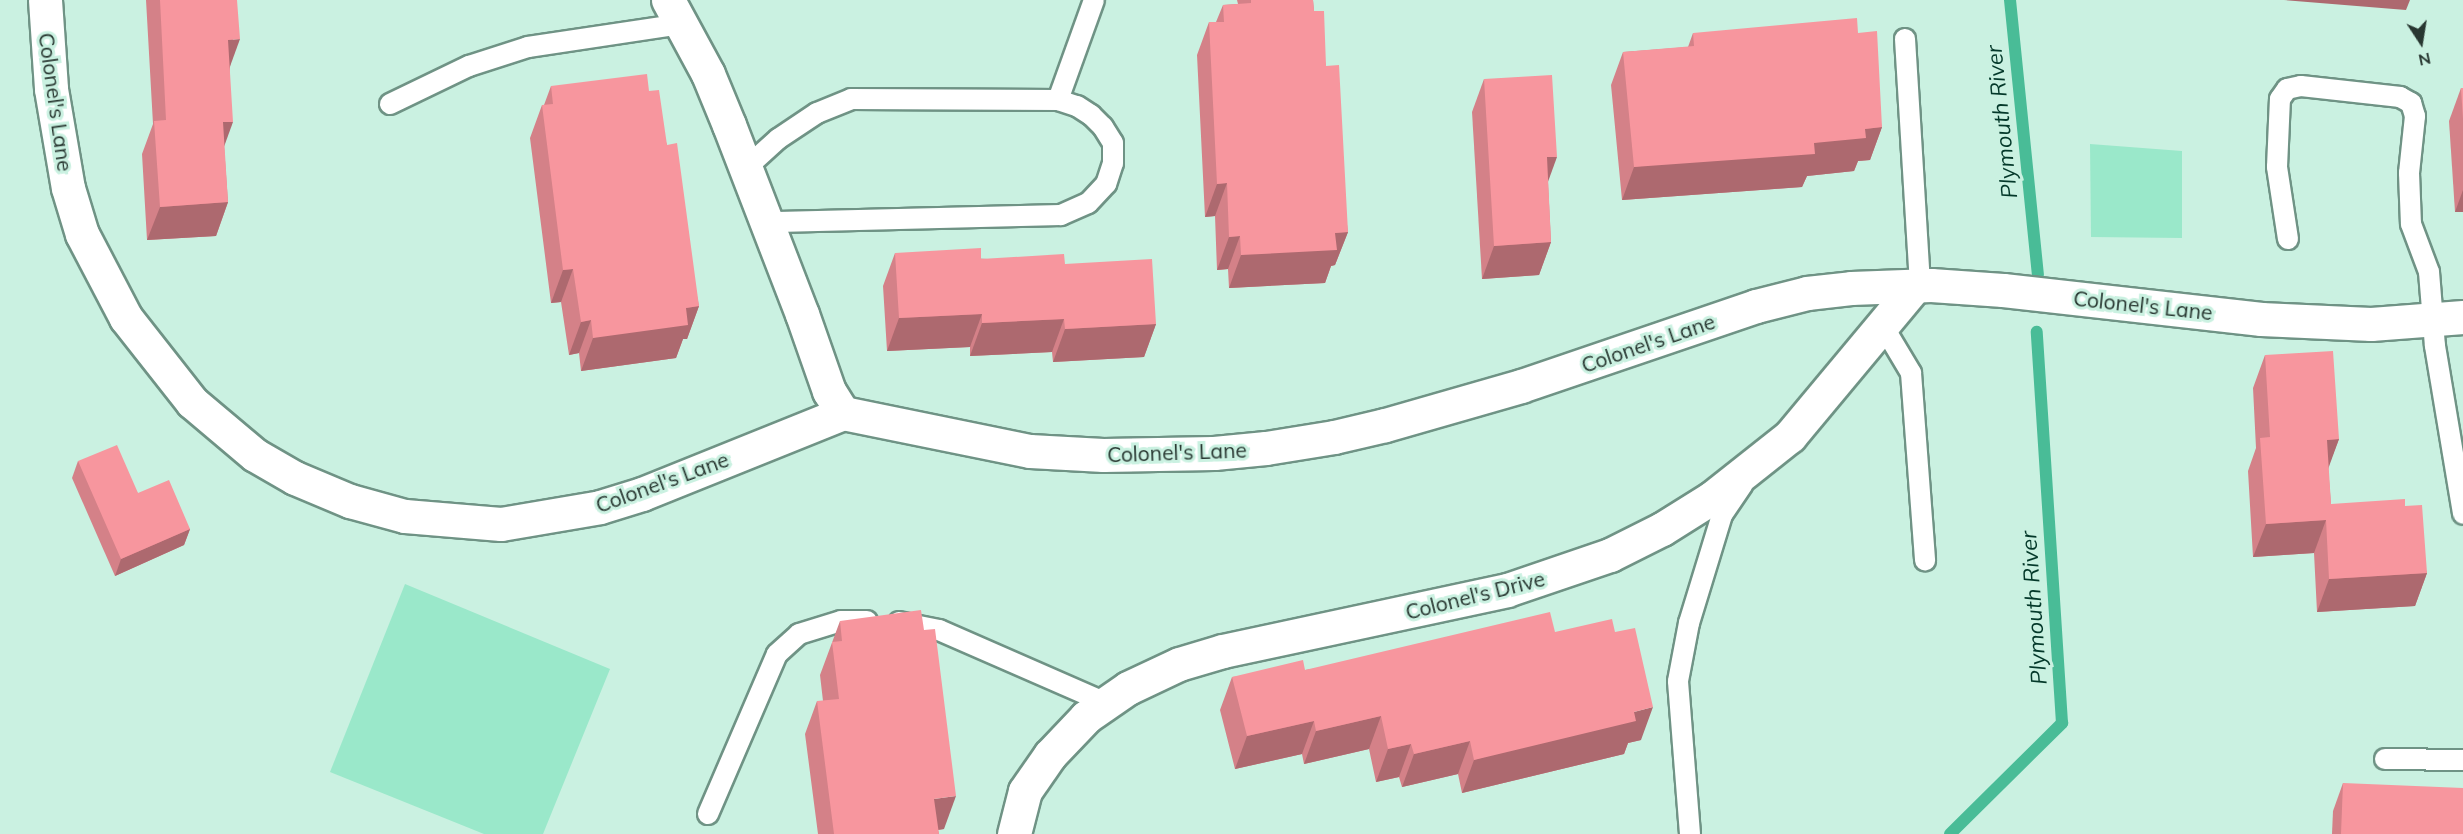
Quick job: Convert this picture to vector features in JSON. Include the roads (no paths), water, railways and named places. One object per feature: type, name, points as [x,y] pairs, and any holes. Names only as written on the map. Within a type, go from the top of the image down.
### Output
[{"type":"street","name":"Colonel's Lane","points":[[45,0],[58,140],[68,188],[82,234],[126,318],[152,355],[192,402],[255,455],[295,478],[350,501],[405,516],[501,524],[588,509],[642,494],[843,413],[1030,451],[1103,455],[1214,453],[1266,448],[1375,427],[1509,389],[1756,306],[1807,293],[1851,288],[1917,286],[2003,290],[2261,319],[2371,324],[2447,319]]},
{"type":"street","points":[[675,12],[708,74],[767,222],[828,391],[843,413]]},
{"type":"street","name":"Colonel's Drive","points":[[1014,834],[1025,791],[1044,764],[1086,717],[1128,688],[1179,664],[1223,651],[1507,590],[1610,555],[1662,529],[1754,467],[1790,436],[1917,286]]},
{"type":"lane","points":[[1058,100],[1094,0]]},
{"type":"lane","points":[[390,104],[469,66],[528,47],[675,12]]},
{"type":"lane","points":[[1905,39],[1917,286]]},
{"type":"lane","points":[[2288,239],[2277,166],[2280,99],[2287,89],[2301,86],[2400,97],[2411,103],[2415,116],[2409,172],[2411,224],[2447,319],[2463,514]]},
{"type":"lane","points":[[746,168],[778,139],[818,113],[851,99],[1058,100],[1077,106],[1091,115],[1103,127],[1113,143],[1113,163],[1106,184],[1088,203],[1061,215],[767,222]]},
{"type":"lane","points":[[1883,326],[1911,373],[1925,560]]},
{"type":"lane","points":[[1690,834],[1678,681],[1689,623],[1722,515],[1754,467]]},
{"type":"lane","points":[[708,814],[777,654],[799,634],[841,621],[890,621],[939,630],[1106,703]]},
{"type":"lane","points":[[2385,759],[2463,760]]},
{"type":"waterway","name":"Plymouth River","points":[[2010,0],[2038,275]]},
{"type":"waterway","name":"Plymouth River","points":[[1950,834],[2062,723],[2037,332]]}]
